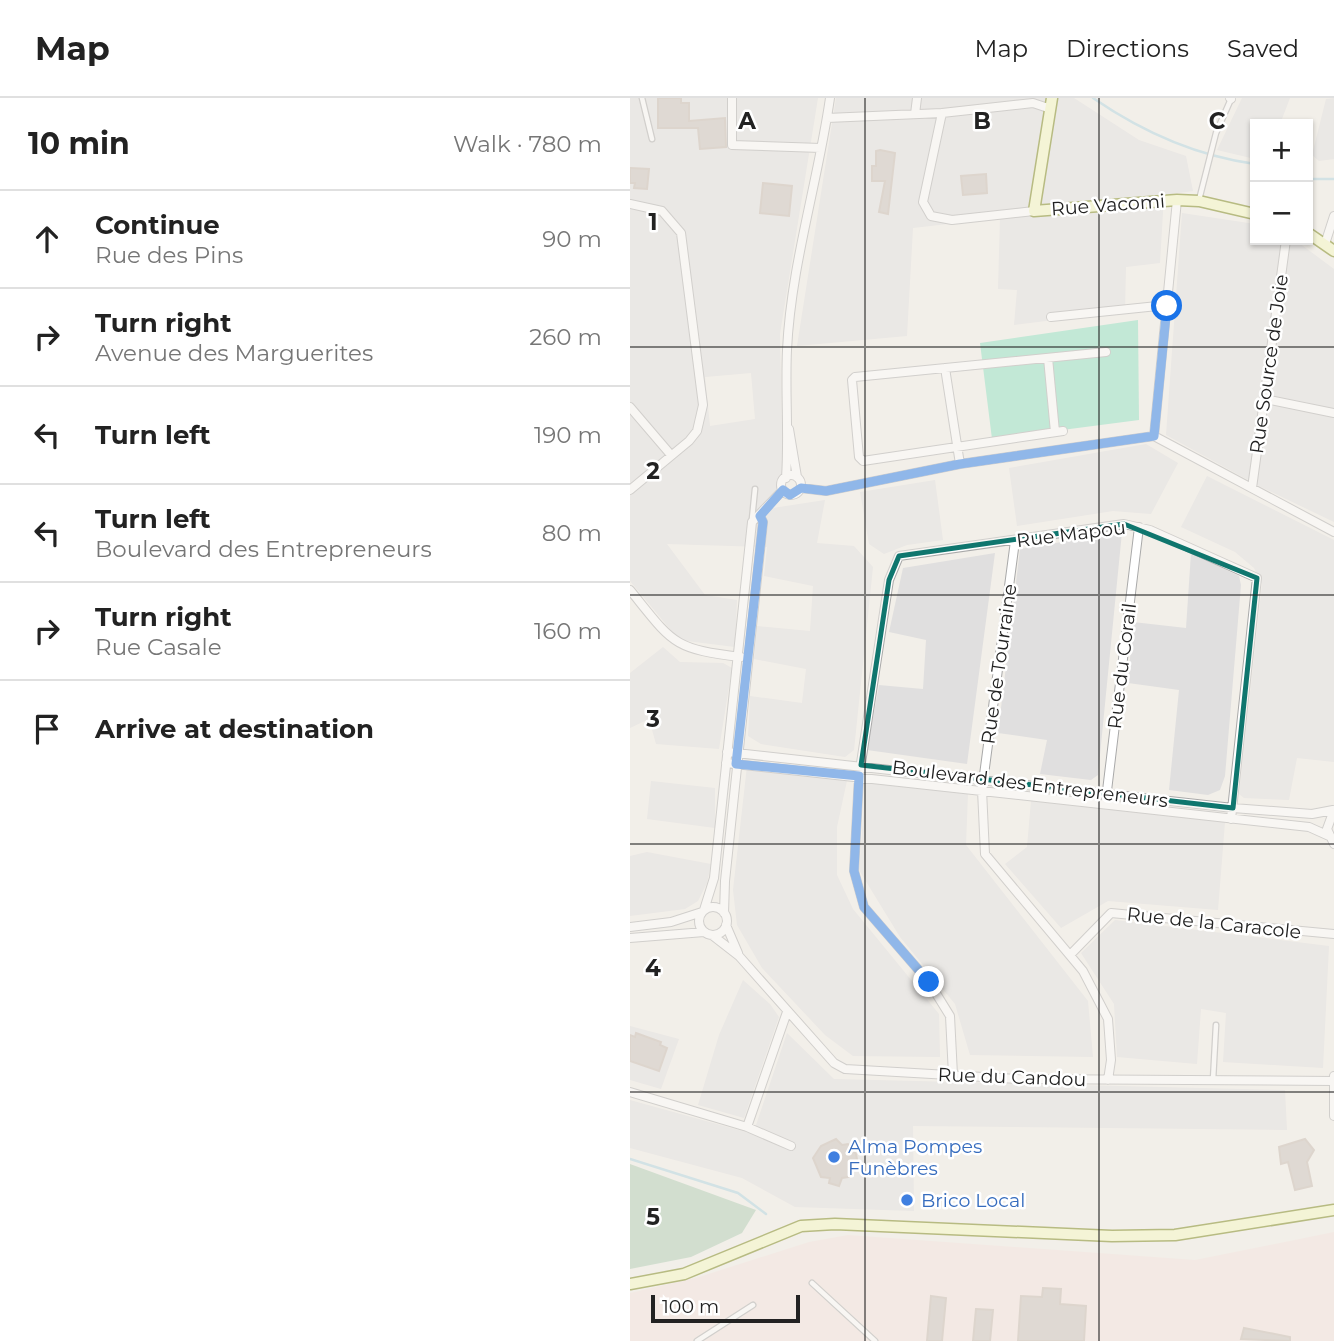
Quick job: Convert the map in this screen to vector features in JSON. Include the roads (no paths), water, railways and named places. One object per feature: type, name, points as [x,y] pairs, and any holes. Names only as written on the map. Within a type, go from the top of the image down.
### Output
[{"type":"main road","name":"Rue Vacomi","points":[[1050,103],[1049,124],[1036,182],[1034,211],[1177,200],[1199,201],[1250,213]]},
{"type":"main road","points":[[1313,236],[1330,247]]},
{"type":"main road","points":[[630,1284],[684,1274],[801,1226],[835,1224],[1112,1236],[1175,1235],[1334,1210]]},
{"type":"street","points":[[732,98],[730,142],[735,146],[821,148]]},
{"type":"street","points":[[830,98],[795,285],[788,337],[789,428],[783,490],[790,495],[801,488],[826,491],[960,464],[1154,436],[1334,531]]},
{"type":"street","points":[[915,114],[917,98]]},
{"type":"street","name":"Rue Vacomi","points":[[827,118],[942,113],[1050,103]]},
{"type":"street","points":[[942,113],[923,202],[931,216],[953,220],[1034,211]]},
{"type":"street","points":[[1154,436],[1177,200]]},
{"type":"street","points":[[630,204],[662,211],[681,233],[703,405],[697,431],[630,490]]},
{"type":"street","points":[[1330,247],[1334,216]]},
{"type":"street","name":"Rue Source de Joie","points":[[1252,488],[1285,245]]},
{"type":"street","points":[[1051,317],[1167,306]]},
{"type":"street","points":[[1048,358],[1059,432],[863,461],[859,457],[853,379],[945,368],[1106,352]]},
{"type":"street","points":[[945,368],[960,464]]},
{"type":"street","points":[[1265,399],[1334,413]]},
{"type":"street","points":[[630,407],[671,455]]},
{"type":"street","points":[[789,428],[801,488]]},
{"type":"street","points":[[786,478],[797,477]]},
{"type":"street","points":[[630,938],[651,934],[719,934],[726,925],[724,881],[738,752],[752,522],[783,490]]},
{"type":"street","points":[[708,934],[699,923],[714,878],[727,752],[763,522],[760,516]]},
{"type":"street","name":"Rue Mapou","points":[[953,1075],[950,1016],[929,982],[864,907],[854,871],[859,776],[889,580],[899,556],[1124,524],[1139,527],[1257,578],[1231,820]]},
{"type":"street","name":"Rue du Corail","points":[[1105,805],[1139,527]]},
{"type":"street","name":"Rue de Tourraine","points":[[1015,541],[983,778],[985,854],[1083,971],[1108,1019],[1111,1060],[1108,1080]]},
{"type":"street","points":[[630,590],[665,634],[681,646],[700,653],[742,657]]},
{"type":"street","name":"Boulevard des Entrepreneurs","points":[[727,752],[983,778],[1233,808],[1312,814],[1334,810]]},
{"type":"street","name":"Boulevard des Entrepreneurs","points":[[726,763],[1309,827],[1329,835]]},
{"type":"street","points":[[1334,810],[1328,822],[1329,835],[1334,844]]},
{"type":"street","points":[[630,927],[671,922],[717,908],[724,913]]},
{"type":"street","name":"Rue de la Caracole","points":[[1070,955],[1111,912],[1334,934]]},
{"type":"street","points":[[650,924],[651,934]]},
{"type":"street","name":"Rue du Candou","points":[[726,925],[739,956]]},
{"type":"street","name":"Rue du Candou","points":[[708,934],[739,956],[834,1063],[845,1069],[1108,1080],[1334,1079]]},
{"type":"street","points":[[747,1127],[787,1012]]},
{"type":"street","points":[[1334,1079],[1334,1116]]},
{"type":"street","points":[[630,1092],[747,1127],[791,1146]]},
{"type":"lane","points":[[642,98],[652,139]]},
{"type":"lane","points":[[1199,201],[1212,146],[1231,98]]},
{"type":"lane","points":[[752,522],[755,489]]},
{"type":"lane","points":[[1212,1081],[1216,1025]]},
{"type":"lane","points":[[812,1283],[875,1341]]},
{"type":"lane","points":[[697,1341],[753,1305]]},
{"type":"waterway","points":[[1093,98],[1130,121],[1170,140],[1212,155],[1250,163]]},
{"type":"waterway","points":[[1313,179],[1334,179]]},
{"type":"waterway","points":[[630,1159],[738,1193],[766,1214]]},
{"type":"place","name":"Alma Pompes Funèbres","points":[[834,1157]]},
{"type":"place","name":"Brico Local","points":[[907,1200]]}]
